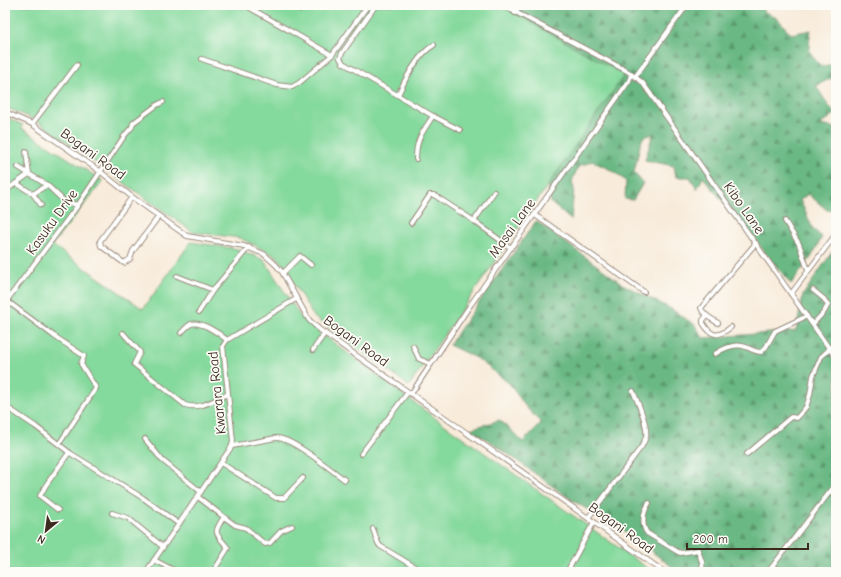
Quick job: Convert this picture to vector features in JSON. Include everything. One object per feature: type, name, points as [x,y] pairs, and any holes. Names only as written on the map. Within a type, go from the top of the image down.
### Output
[{"type":"street","points":[[245,5],[332,55]]},
{"type":"street","points":[[293,5],[300,10]]},
{"type":"street","points":[[202,59],[287,88],[292,87],[299,84],[332,55],[368,5]]},
{"type":"street","points":[[376,5],[340,58],[344,63],[432,116],[460,130]]},
{"type":"street","name":"Kibo Lane","points":[[502,5],[627,71],[642,82],[836,358]]},
{"type":"street","points":[[515,13],[520,5]]},
{"type":"street","points":[[635,77],[687,5]]},
{"type":"street","points":[[398,95],[406,78],[426,52],[434,45]]},
{"type":"street","points":[[32,124],[77,65]]},
{"type":"street","name":"Masai Lane","points":[[361,454],[430,364],[630,81],[631,75]]},
{"type":"street","name":"Kasuku Drive","points":[[6,302],[78,205],[133,123],[156,105],[163,102]]},
{"type":"street","name":"Bogani Road","points":[[5,112],[32,124],[101,172],[132,197],[187,236],[248,247],[257,250],[270,258],[283,274],[309,320],[325,333],[664,572]]},
{"type":"street","points":[[416,159],[416,147],[418,140],[432,116]]},
{"type":"street","points":[[26,152],[29,174]]},
{"type":"street","points":[[18,167],[47,185],[65,202],[78,205]]},
{"type":"street","points":[[5,191],[29,174]]},
{"type":"street","points":[[16,183],[33,194],[41,205]]},
{"type":"street","points":[[33,194],[47,185]]},
{"type":"street","points":[[474,221],[494,192]]},
{"type":"street","points":[[411,223],[432,195],[474,221],[511,248]]},
{"type":"street","points":[[132,197],[100,241],[101,246],[124,262],[130,259],[133,251],[159,216]]},
{"type":"street","points":[[535,215],[644,292]]},
{"type":"street","points":[[785,221],[799,244],[808,270]]},
{"type":"street","points":[[791,294],[836,234]]},
{"type":"street","points":[[718,323],[707,316],[701,308],[756,243]]},
{"type":"street","points":[[199,312],[213,290],[248,247]]},
{"type":"street","points":[[283,274],[300,256],[311,265]]},
{"type":"street","points":[[177,276],[213,290]]},
{"type":"street","points":[[813,290],[824,299],[828,305],[813,324]]},
{"type":"street","name":"Kwarara Road","points":[[146,572],[232,446],[233,441],[223,346],[227,340],[296,299]]},
{"type":"street","points":[[6,302],[84,356],[81,364],[96,388],[59,444]]},
{"type":"street","points":[[707,316],[703,320],[703,323],[709,332],[713,334],[722,334],[731,327]]},
{"type":"street","points":[[715,354],[722,349],[741,346],[761,352],[766,347],[775,331],[807,316]]},
{"type":"street","points":[[181,333],[190,325],[194,324],[213,330],[227,340]]},
{"type":"street","points":[[123,333],[140,352],[134,364],[185,405],[193,407],[201,406],[228,394]]},
{"type":"street","points":[[313,350],[325,333]]},
{"type":"street","points":[[747,454],[790,417],[797,418],[806,406],[810,395],[813,376],[821,357],[836,342]]},
{"type":"street","points":[[413,346],[419,358],[430,364]]},
{"type":"street","points":[[588,518],[646,438],[645,427],[633,391]]},
{"type":"street","points":[[5,406],[35,426],[70,453],[143,498],[179,524]]},
{"type":"street","points":[[232,446],[282,438],[304,451],[346,480]]},
{"type":"street","points":[[145,439],[162,460],[201,492]]},
{"type":"street","points":[[58,510],[40,496],[50,479],[70,453]]},
{"type":"street","points":[[221,463],[276,498],[284,498],[303,478]]},
{"type":"street","points":[[768,572],[836,484]]},
{"type":"street","points":[[198,497],[232,523],[246,528],[265,544],[270,543],[281,531],[292,526]]},
{"type":"street","points":[[649,503],[644,516],[644,528],[647,533],[678,552],[681,553],[698,550],[702,562],[703,572]]},
{"type":"street","points":[[112,513],[128,518],[164,547]]},
{"type":"street","points":[[213,572],[228,548],[217,535],[216,529],[224,517]]},
{"type":"street","points":[[567,572],[594,522]]},
{"type":"street","points":[[373,529],[380,546],[423,572]]},
{"type":"street","points":[[154,560],[177,572]]},
{"type":"street","points":[[5,568],[10,572]]},
{"type":"green space","points":[[5,5],[500,5],[624,75],[409,386],[314,317],[278,257],[240,238],[193,232],[36,120],[5,107]]},
{"type":"green space","points":[[483,5],[763,5],[763,11],[778,19],[791,34],[811,30],[809,46],[813,57],[821,66],[836,64],[836,98],[833,77],[816,86],[828,105],[836,113],[820,125],[836,128],[836,211],[827,210],[808,194],[800,200],[813,229],[822,237],[812,256],[791,284],[703,177],[697,189],[690,177],[676,177],[674,166],[645,160],[653,134],[643,137],[639,149],[634,173],[643,183],[633,200],[625,199],[626,181],[613,171],[592,161],[578,167],[572,181],[574,189],[571,220],[551,203],[547,172]]},
{"type":"green space","points":[[5,117],[23,125],[21,128],[103,181],[52,245],[143,309],[191,242],[238,249],[264,260],[302,319],[428,413],[653,572],[5,572]]},
{"type":"green space","points":[[536,221],[624,285],[671,309],[695,325],[703,338],[796,331],[803,295],[836,246],[836,572],[679,572],[623,530],[570,499],[497,446],[470,429],[500,420],[523,442],[541,423],[526,407],[510,384],[478,359],[449,345]]}]
